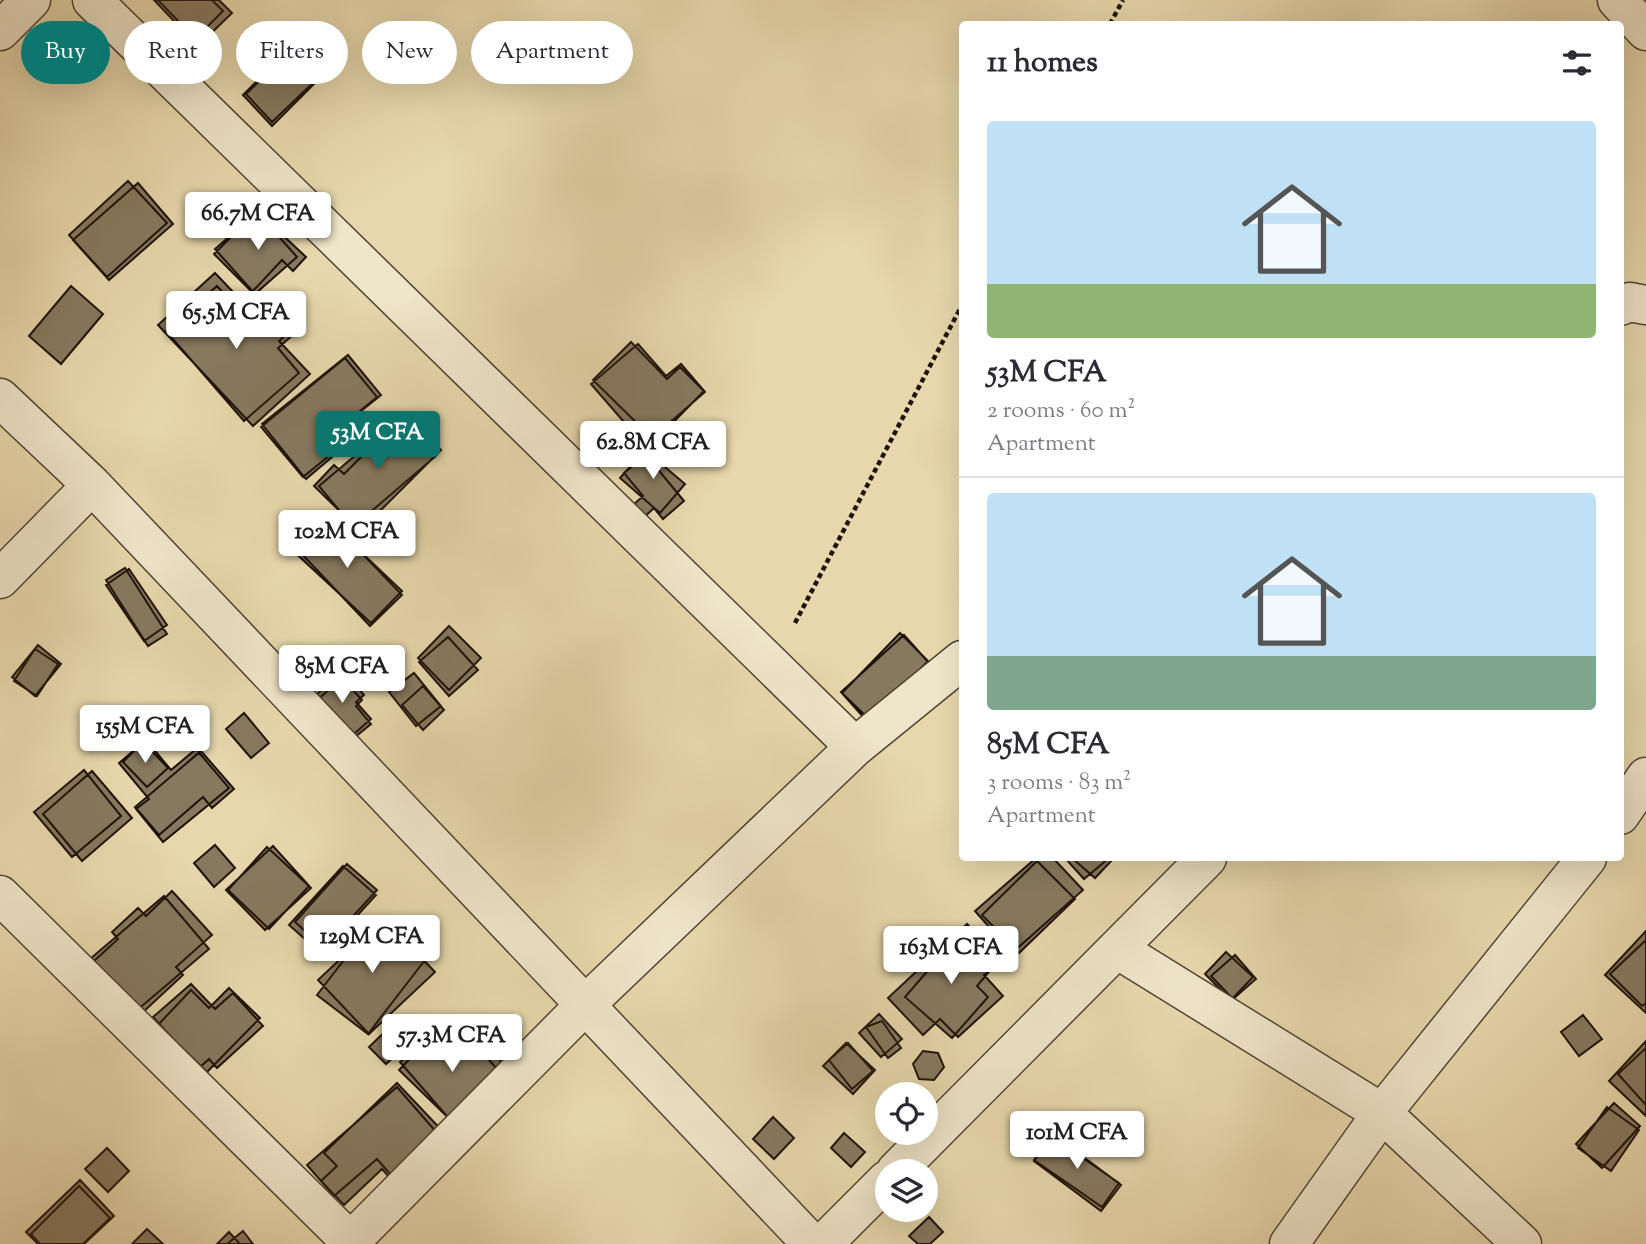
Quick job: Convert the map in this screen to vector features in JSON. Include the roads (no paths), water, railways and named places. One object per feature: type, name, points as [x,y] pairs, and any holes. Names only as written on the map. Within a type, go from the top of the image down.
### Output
[{"type":"street","points":[[0,31],[31,0]]},
{"type":"street","points":[[92,0],[855,747]]},
{"type":"street","points":[[1617,0],[1646,32]]},
{"type":"street","points":[[1624,304],[1630,302],[1646,305]]},
{"type":"street","points":[[0,398],[92,485],[812,1244]]},
{"type":"street","points":[[0,579],[92,485]]},
{"type":"street","points":[[0,895],[351,1243],[584,1004],[855,747],[959,662]]},
{"type":"street","points":[[1624,810],[1646,777]]},
{"type":"street","points":[[908,1159],[1204,861]]},
{"type":"street","points":[[1289,1244],[1382,1113],[1585,861]]},
{"type":"street","points":[[1116,950],[1382,1113],[1522,1244]]},
{"type":"street","points":[[823,1244],[875,1192]]}]
